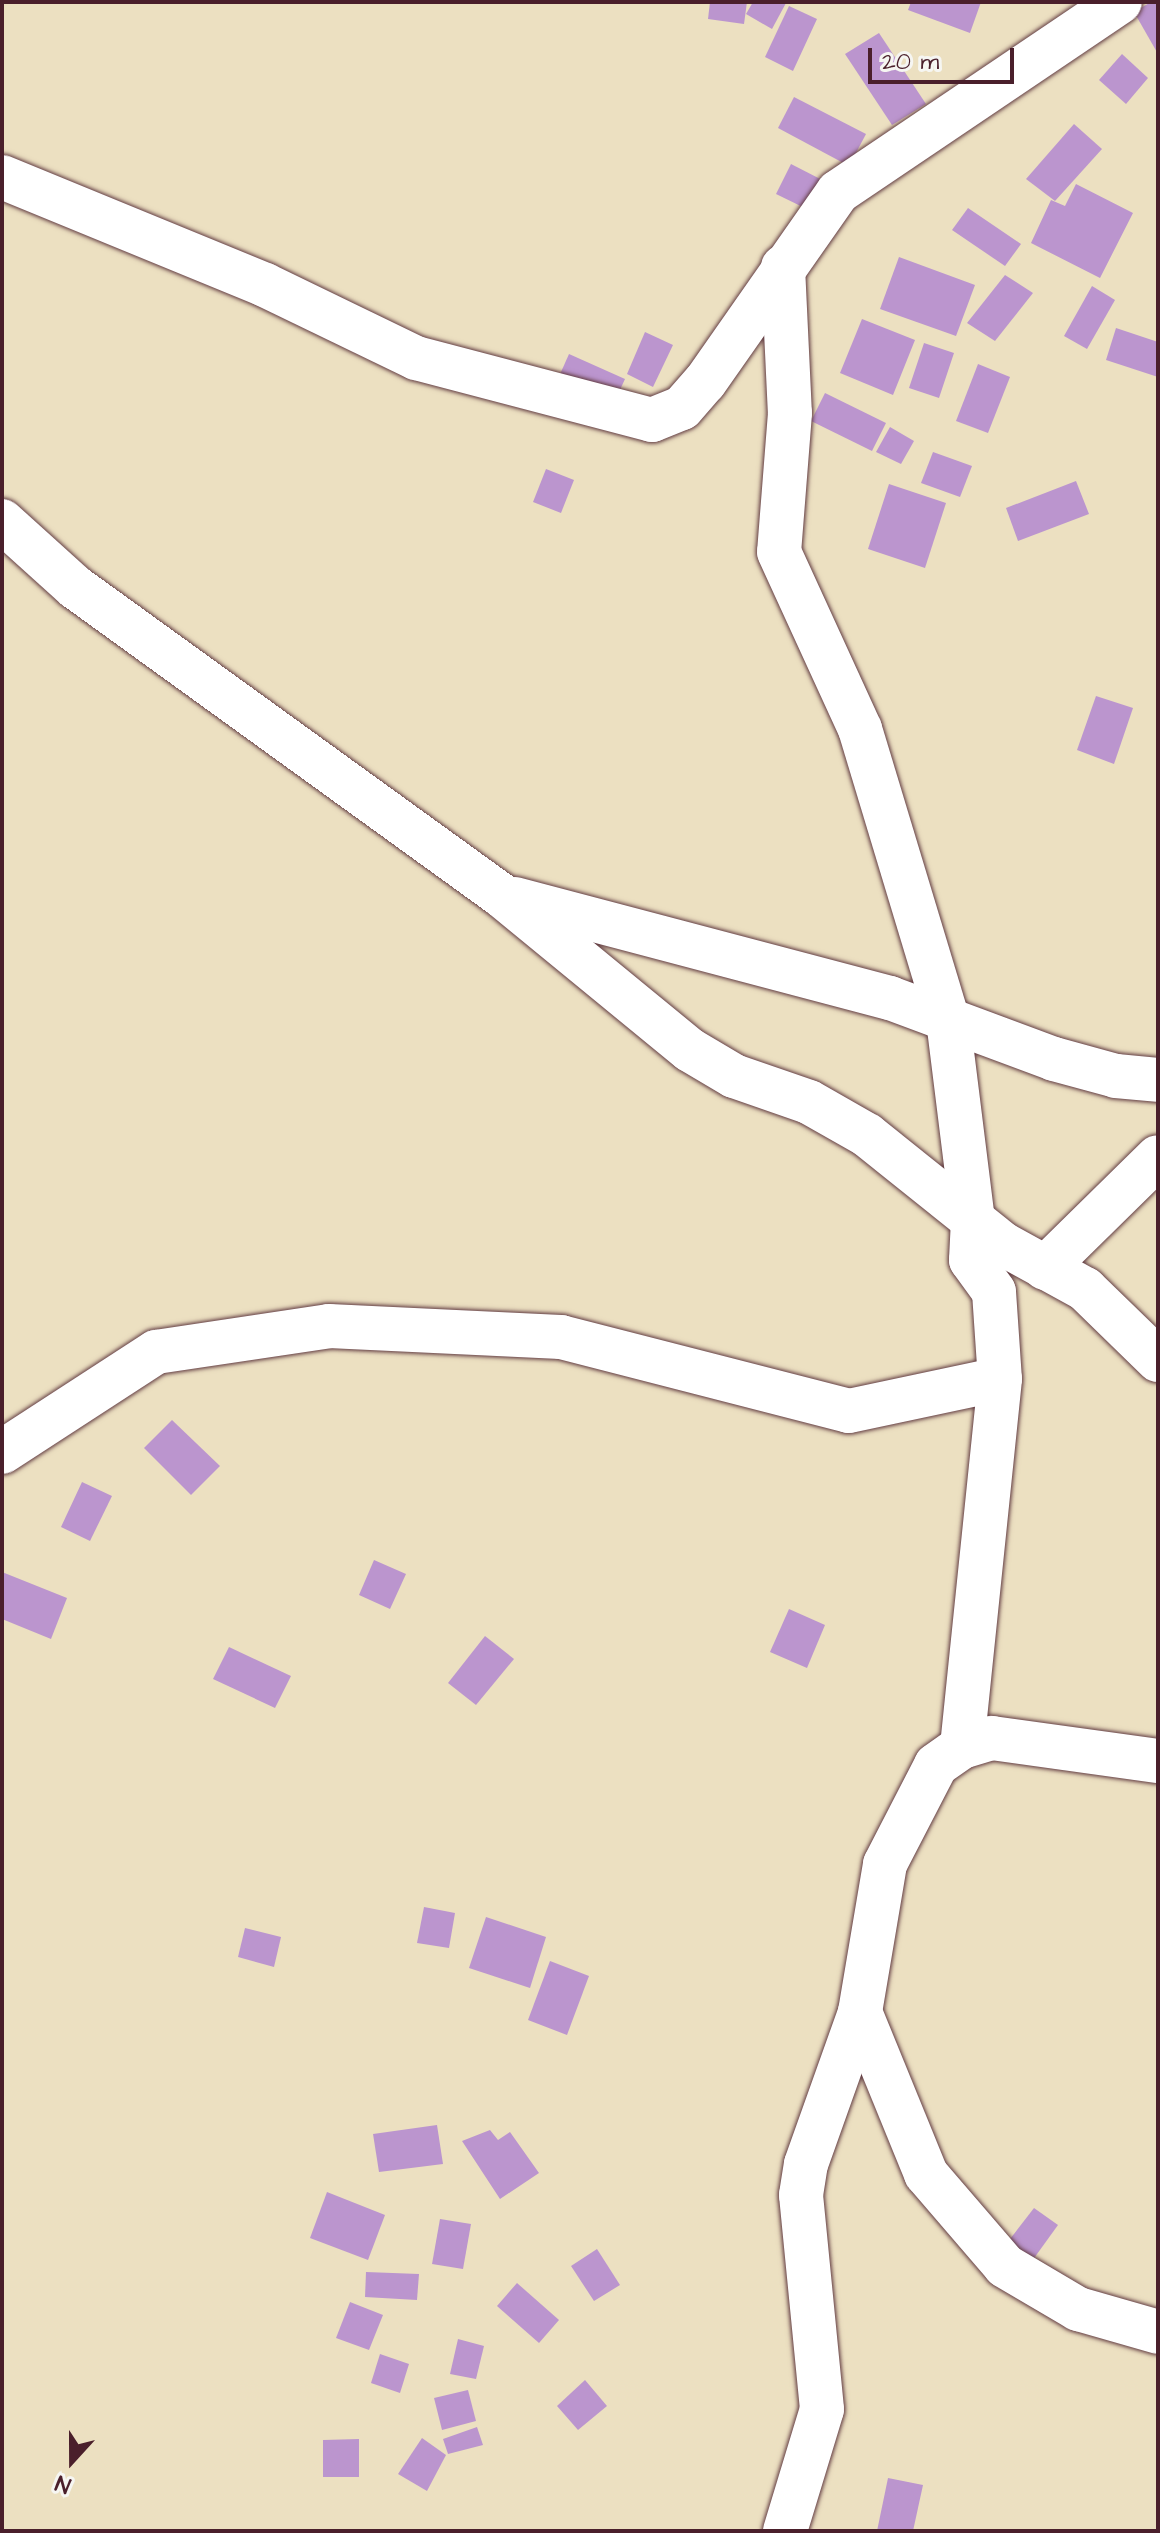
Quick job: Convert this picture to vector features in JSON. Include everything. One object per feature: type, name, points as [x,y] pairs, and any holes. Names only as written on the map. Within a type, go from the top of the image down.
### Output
[{"type":"street","points":[[2,177],[265,285],[416,358],[652,420],[682,408],[705,382],[838,192],[1120,2]]},
{"type":"street","points":[[783,267],[790,413],[779,552],[860,729],[948,1020],[973,1220],[971,1260],[994,1292],[1000,1379],[962,1747]]},
{"type":"street","points":[[2,521],[75,587],[501,895],[690,1050],[734,1076],[809,1102],[867,1135],[973,1220],[1045,1268],[1085,1289],[1158,1360]]},
{"type":"street","points":[[501,895],[890,998],[1066,1062],[1116,1076],[1158,1080]]},
{"type":"street","points":[[1045,1268],[1158,1157]]},
{"type":"street","points":[[2,1452],[156,1352],[329,1326],[561,1337],[849,1411],[1000,1379]]},
{"type":"street","points":[[785,2531],[822,2409],[801,2195],[806,2164],[860,2012],[885,1864],[936,1765],[962,1747],[992,1738],[1158,1761]]},
{"type":"street","points":[[860,2012],[896,2091],[919,2162],[1005,2266],[1078,2309],[1158,2332]]},
{"type":"building","points":[[710,2],[747,2],[744,24],[708,19]]},
{"type":"building","points":[[753,2],[786,3],[772,29],[746,14]]},
{"type":"building","points":[[911,2],[981,2],[970,33],[908,10]]},
{"type":"building","points":[[1151,2],[1158,2],[1158,54],[1134,12]]},
{"type":"building","points":[[789,6],[817,19],[793,71],[765,57]]},
{"type":"building","points":[[879,33],[926,104],[892,125],[845,54]]},
{"type":"building","points":[[1122,54],[1148,78],[1126,104],[1099,80]]},
{"type":"building","points":[[794,97],[866,134],[849,166],[778,128]]},
{"type":"building","points":[[1074,124],[1102,149],[1055,201],[1026,179]]},
{"type":"building","points":[[791,164],[830,184],[815,213],[776,194]]},
{"type":"building","points":[[1076,184],[1133,213],[1100,278],[1031,243],[1051,200],[1065,206]]},
{"type":"building","points":[[968,208],[1021,244],[1005,266],[952,230]]},
{"type":"building","points":[[899,257],[975,285],[956,336],[880,309]]},
{"type":"building","points":[[1005,275],[1033,293],[995,341],[967,323]]},
{"type":"building","points":[[1092,286],[1115,300],[1087,349],[1064,336]]},
{"type":"building","points":[[862,319],[915,340],[893,395],[840,373]]},
{"type":"building","points":[[1116,328],[1158,342],[1158,377],[1106,360]]},
{"type":"building","points":[[645,332],[673,345],[653,387],[627,374]]},
{"type":"building","points":[[924,343],[954,353],[939,398],[909,388]]},
{"type":"building","points":[[569,354],[625,379],[613,405],[557,381]]},
{"type":"building","points":[[978,364],[1010,377],[988,433],[956,421]]},
{"type":"building","points":[[825,393],[886,423],[872,451],[811,421]]},
{"type":"building","points":[[890,427],[914,441],[901,464],[876,452]]},
{"type":"building","points":[[933,452],[972,466],[960,497],[921,483]]},
{"type":"building","points":[[546,469],[574,480],[561,513],[533,502]]},
{"type":"building","points":[[1076,481],[1089,514],[1018,541],[1006,508]]},
{"type":"building","points":[[889,484],[946,503],[925,568],[868,549]]},
{"type":"building","points":[[1096,696],[1133,708],[1114,764],[1077,750]]},
{"type":"building","points":[[172,1420],[220,1466],[191,1495],[144,1448]]},
{"type":"building","points":[[82,1482],[112,1496],[90,1541],[61,1527]]},
{"type":"building","points":[[374,1560],[406,1574],[390,1609],[359,1595]]},
{"type":"building","points":[[2,1572],[67,1598],[51,1639],[2,1619]]},
{"type":"building","points":[[789,1609],[825,1625],[807,1668],[770,1652]]},
{"type":"building","points":[[485,1636],[514,1659],[476,1705],[448,1683]]},
{"type":"building","points":[[229,1647],[291,1676],[275,1708],[213,1679]]},
{"type":"building","points":[[424,1907],[455,1913],[449,1948],[417,1943]]},
{"type":"building","points":[[486,1917],[546,1937],[530,1988],[469,1968]]},
{"type":"building","points":[[245,1928],[281,1937],[274,1967],[238,1957]]},
{"type":"building","points":[[550,1961],[589,1976],[567,2035],[528,2020]]},
{"type":"building","points":[[437,2125],[443,2164],[379,2172],[373,2134]]},
{"type":"building","points":[[490,2130],[498,2140],[510,2132],[539,2173],[500,2199],[462,2141]]},
{"type":"building","points":[[327,2192],[385,2215],[368,2260],[310,2238]]},
{"type":"building","points":[[1034,2208],[1058,2225],[1032,2261],[1007,2243]]},
{"type":"building","points":[[440,2219],[471,2224],[463,2269],[432,2264]]},
{"type":"building","points":[[597,2249],[620,2285],[594,2301],[571,2266]]},
{"type":"building","points":[[366,2272],[419,2274],[417,2300],[365,2297]]},
{"type":"building","points":[[517,2283],[559,2320],[539,2343],[497,2306]]},
{"type":"building","points":[[350,2302],[383,2315],[369,2350],[336,2338]]},
{"type":"building","points":[[458,2339],[484,2346],[476,2379],[450,2374]]},
{"type":"building","points":[[380,2354],[409,2364],[400,2393],[371,2383]]},
{"type":"building","points":[[585,2380],[607,2406],[578,2430],[557,2406]]},
{"type":"building","points":[[468,2390],[476,2421],[442,2430],[434,2398]]},
{"type":"building","points":[[477,2427],[483,2445],[448,2454],[443,2439]]},
{"type":"building","points":[[422,2438],[446,2455],[427,2491],[398,2474]]},
{"type":"building","points":[[359,2439],[359,2477],[323,2477],[323,2440]]},
{"type":"building","points":[[888,2478],[923,2485],[913,2531],[877,2531]]}]
